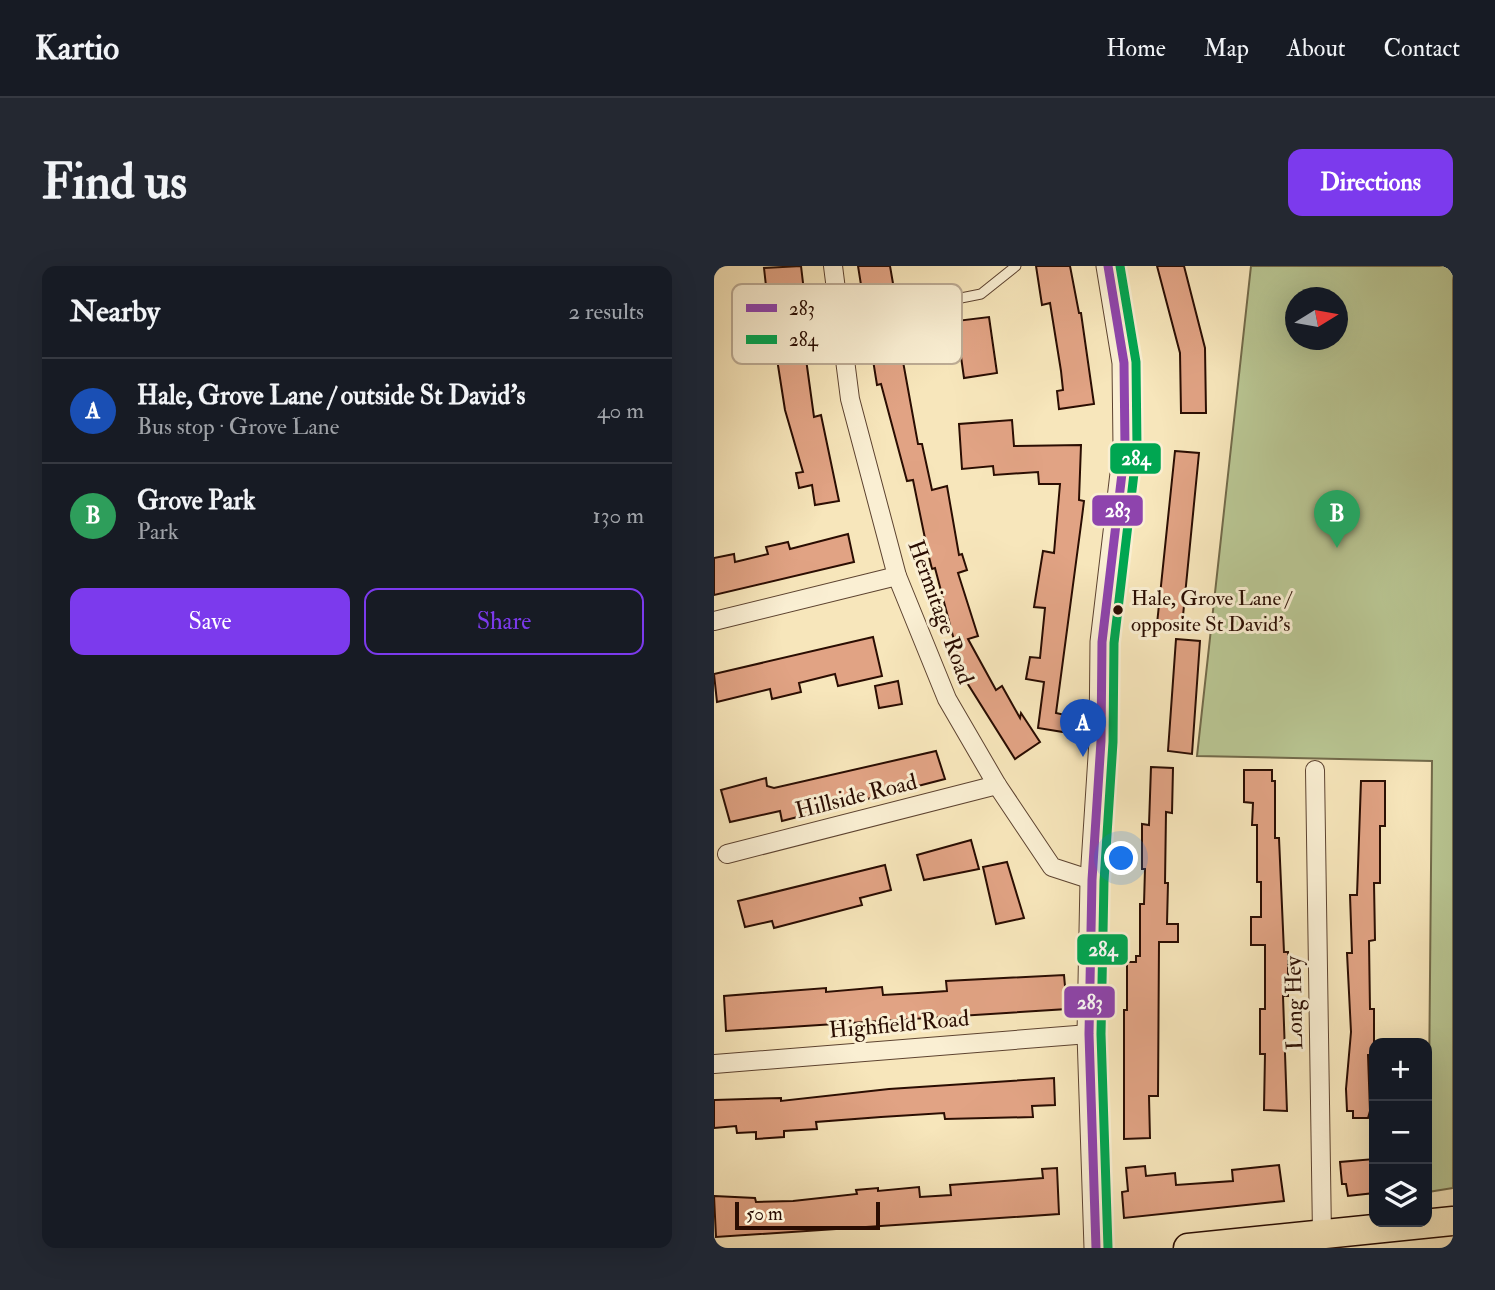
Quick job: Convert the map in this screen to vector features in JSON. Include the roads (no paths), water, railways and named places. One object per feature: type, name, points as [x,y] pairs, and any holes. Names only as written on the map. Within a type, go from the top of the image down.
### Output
[{"type":"main road","points":[[1188,1248],[1453,1221]]},
{"type":"street","name":"Hermitage Road","points":[[832,266],[834,284]]},
{"type":"street","points":[[1096,1248],[1089,1034],[1092,880],[1101,741],[1102,642],[1125,448],[1124,363],[1108,266]]},
{"type":"street","name":"Hermitage Road","points":[[845,364],[850,399],[897,576],[947,699],[997,785],[1052,867],[1092,880]]},
{"type":"street","points":[[714,621],[897,576]]},
{"type":"street","name":"Long Hey","points":[[1315,770],[1322,1235]]},
{"type":"street","name":"Hillside Road","points":[[727,854],[997,785]]},
{"type":"street","name":"Highfield Road","points":[[714,1064],[1089,1034]]},
{"type":"lane","points":[[962,298],[981,294],[1016,266]]},
{"type":"place","name":"Grove Park","points":[[1337,548]]},
{"type":"place","name":"Hale, Grove Lane / opposite St David's","points":[[1118,610]]},
{"type":"place","name":"Hale, Grove Lane / outside St David's","points":[[1083,757]]}]
